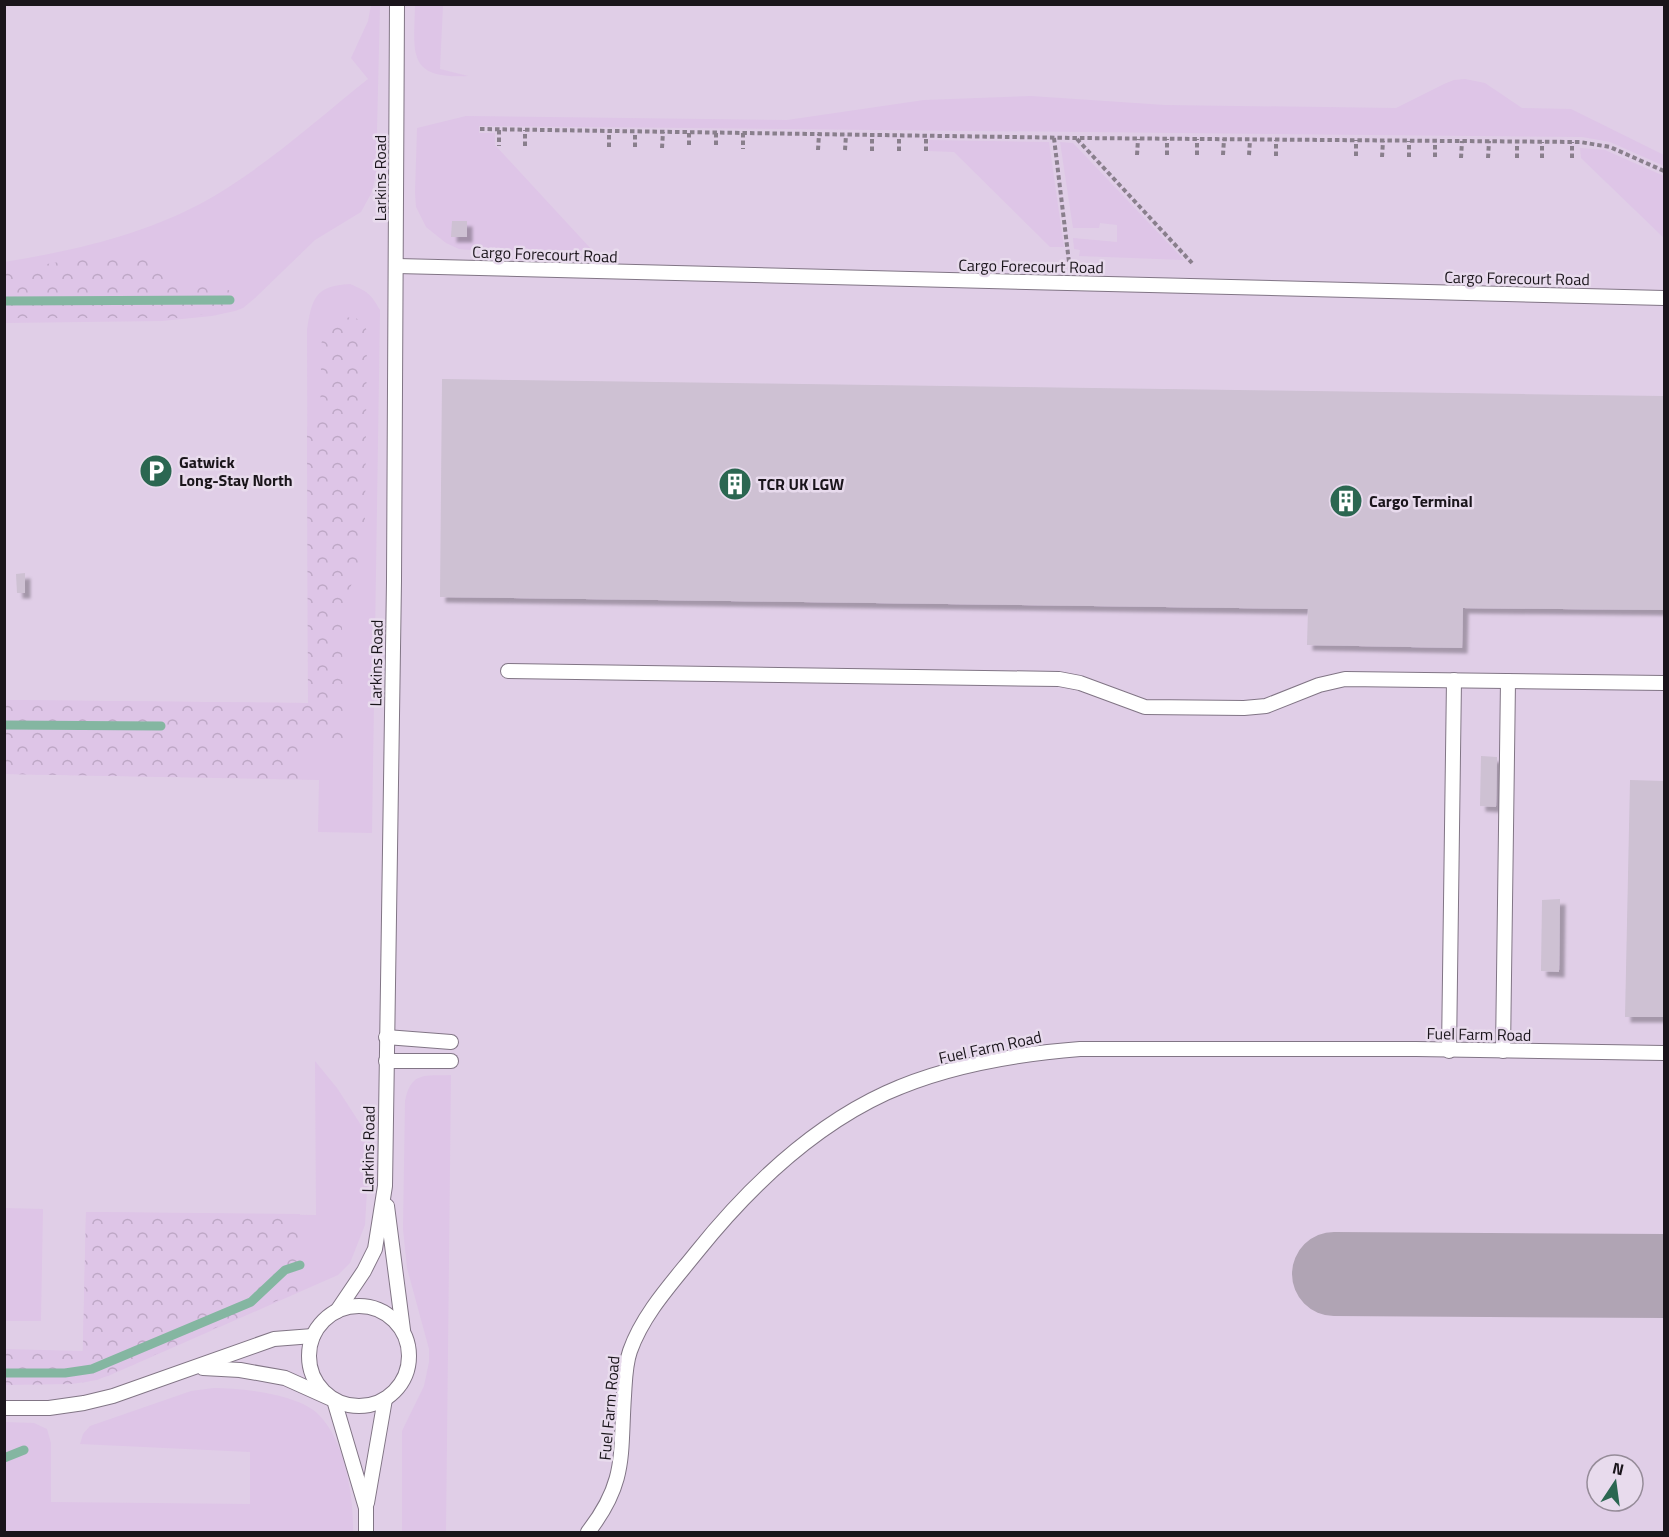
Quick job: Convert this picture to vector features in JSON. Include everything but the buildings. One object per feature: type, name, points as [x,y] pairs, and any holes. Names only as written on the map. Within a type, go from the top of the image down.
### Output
[{"type":"lane","name":"Larkins Road","points":[[337,1311],[364,1271],[375,1249],[385,1186],[397,266],[398,4]]},
{"type":"lane","name":"Cargo Forecourt Road","points":[[397,266],[1665,298]]},
{"type":"lane","points":[[508,670],[1059,679],[1080,683],[1133,705],[1152,708],[1266,706],[1319,685],[1345,679],[1665,682]]},
{"type":"lane","points":[[1449,1051],[1454,680]]},
{"type":"lane","points":[[1503,1051],[1508,681]]},
{"type":"lane","points":[[387,1037],[451,1042]]},
{"type":"lane","name":"Fuel Farm Road","points":[[588,1533],[611,1497],[618,1478],[628,1359],[635,1339],[653,1307],[708,1238],[754,1188],[795,1151],[856,1109],[888,1092],[942,1073],[995,1060],[1050,1051],[1139,1048],[1665,1053]]},
{"type":"lane","points":[[386,1061],[451,1061]]},
{"type":"lane","points":[[195,1368],[240,1370],[285,1378],[350,1406],[366,1406],[385,1399],[395,1391],[405,1378],[409,1362],[408,1347],[403,1332],[385,1186]]},
{"type":"lane","points":[[366,1508],[334,1400],[322,1391],[314,1379],[309,1365],[309,1350],[319,1325],[337,1311],[352,1307],[367,1306],[381,1311],[394,1320],[403,1332]]},
{"type":"lane","points":[[4,1408],[49,1408],[84,1403],[113,1396],[274,1339],[313,1336]]},
{"type":"lane","points":[[366,1533],[366,1508],[385,1399]]},
{"type":"path","points":[[480,129],[1054,138],[1572,142],[1610,147],[1665,171]]},
{"type":"path","points":[[499,130],[499,146]]},
{"type":"path","points":[[525,130],[525,146]]},
{"type":"path","points":[[609,132],[609,147]]},
{"type":"path","points":[[635,132],[635,147]]},
{"type":"path","points":[[662,148],[663,132]]},
{"type":"path","points":[[689,132],[689,148]]},
{"type":"path","points":[[716,133],[716,148]]},
{"type":"path","points":[[743,133],[743,149]]},
{"type":"path","points":[[818,150],[819,135]]},
{"type":"path","points":[[845,150],[846,135]]},
{"type":"path","points":[[872,135],[872,150]]},
{"type":"path","points":[[899,136],[899,151]]},
{"type":"path","points":[[926,136],[926,151]]},
{"type":"path","points":[[1054,138],[1070,254],[1069,284]]},
{"type":"path","points":[[1077,138],[1192,264],[1198,276],[1199,287]]},
{"type":"path","points":[[1137,155],[1138,139]]},
{"type":"path","points":[[1167,139],[1167,155]]},
{"type":"path","points":[[1197,139],[1197,155]]},
{"type":"path","points":[[1223,155],[1224,139]]},
{"type":"path","points":[[1249,156],[1250,140]]},
{"type":"path","points":[[1276,140],[1276,156]]},
{"type":"path","points":[[1356,140],[1356,156]]},
{"type":"path","points":[[1382,157],[1383,141]]},
{"type":"path","points":[[1409,141],[1409,157]]},
{"type":"path","points":[[1435,141],[1435,158]]},
{"type":"path","points":[[1461,158],[1462,141]]},
{"type":"path","points":[[1488,158],[1489,141]]},
{"type":"path","points":[[1517,141],[1517,158]]},
{"type":"path","points":[[1542,142],[1542,158]]},
{"type":"path","points":[[1572,142],[1572,158]]},
{"type":"shaded area","points":[[5,5],[1664,5],[1664,1532],[5,1532]]},
{"type":"green space","points":[[371,5],[380,5],[376,172],[372,192],[361,212],[315,240],[254,299],[235,311],[212,316],[162,321],[5,323],[4,262],[55,253],[129,234],[200,204],[266,161],[368,79],[351,58],[368,21]]},
{"type":"green space","points":[[415,5],[443,5],[440,69],[468,76],[434,73],[424,68],[418,60],[414,37]]},
{"type":"green space","points":[[1465,79],[1485,83],[1522,108],[1571,109],[1664,155],[1664,166],[1610,142],[1582,137],[479,126],[479,133],[495,133],[495,145],[592,250],[459,249],[446,243],[426,227],[416,207],[417,128],[466,116],[787,120],[924,100],[1031,96],[1165,105],[1396,108],[1444,84]]},
{"type":"green space","points":[[929,140],[1049,142],[1064,247],[1050,247],[954,152],[929,151]]},
{"type":"green space","points":[[1060,142],[1073,143],[1184,260],[1079,256],[1080,250],[1074,249],[1073,238],[1117,242],[1117,225],[1100,223],[1099,228],[1073,228]]},
{"type":"green space","points":[[1580,148],[1605,150],[1664,176],[1664,238],[1581,158]]},
{"type":"green space","points":[[119,252],[140,255],[184,281],[226,289],[237,297],[238,308],[179,318],[5,318],[5,271]]},
{"type":"green space","points":[[350,284],[368,294],[380,310],[372,833],[318,832],[319,780],[5,774],[5,700],[308,703],[307,330],[311,310],[317,296],[329,288]]},
{"type":"green space","points":[[353,317],[364,322],[367,332],[365,519],[359,559],[342,616],[343,742],[300,741],[299,779],[5,774],[5,700],[308,703],[307,428],[320,397],[321,345],[324,335],[329,326],[339,320]]},
{"type":"green space","points":[[315,1061],[337,1088],[370,1139],[365,1225],[350,1263],[338,1275],[108,1376],[82,1383],[86,1212],[316,1215]]},
{"type":"green space","points":[[451,1075],[446,1532],[402,1532],[402,1431],[424,1386],[429,1362],[429,1349],[407,1268],[403,1229],[405,1101],[411,1084],[420,1077]]},
{"type":"green space","points":[[5,1208],[43,1209],[41,1321],[5,1321]]},
{"type":"green space","points":[[86,1212],[300,1214],[299,1291],[97,1380],[72,1384],[5,1385],[5,1349],[83,1351]]},
{"type":"green space","points":[[214,1388],[239,1389],[284,1397],[310,1408],[319,1415],[335,1439],[346,1470],[352,1503],[353,1532],[5,1532],[5,1422],[34,1423],[47,1429],[51,1443],[51,1502],[250,1504],[250,1452],[80,1444],[83,1434],[90,1426],[191,1391]]},
{"type":"waterway","points":[[4,301],[230,300]]},
{"type":"waterway","points":[[4,725],[161,726]]},
{"type":"waterway","points":[[4,1373],[65,1373],[92,1369],[251,1302],[285,1270],[300,1265]]},
{"type":"waterway","points":[[4,1458],[24,1450]]},
{"type":"taxiway","points":[[1334,1274],[1664,1276]]},
{"type":"place","name":"Gatwick Long-Stay North","points":[[156,471]]},
{"type":"place","name":"TCR UK LGW","points":[[735,484]]},
{"type":"place","name":"Cargo Terminal","points":[[1346,501]]}]
